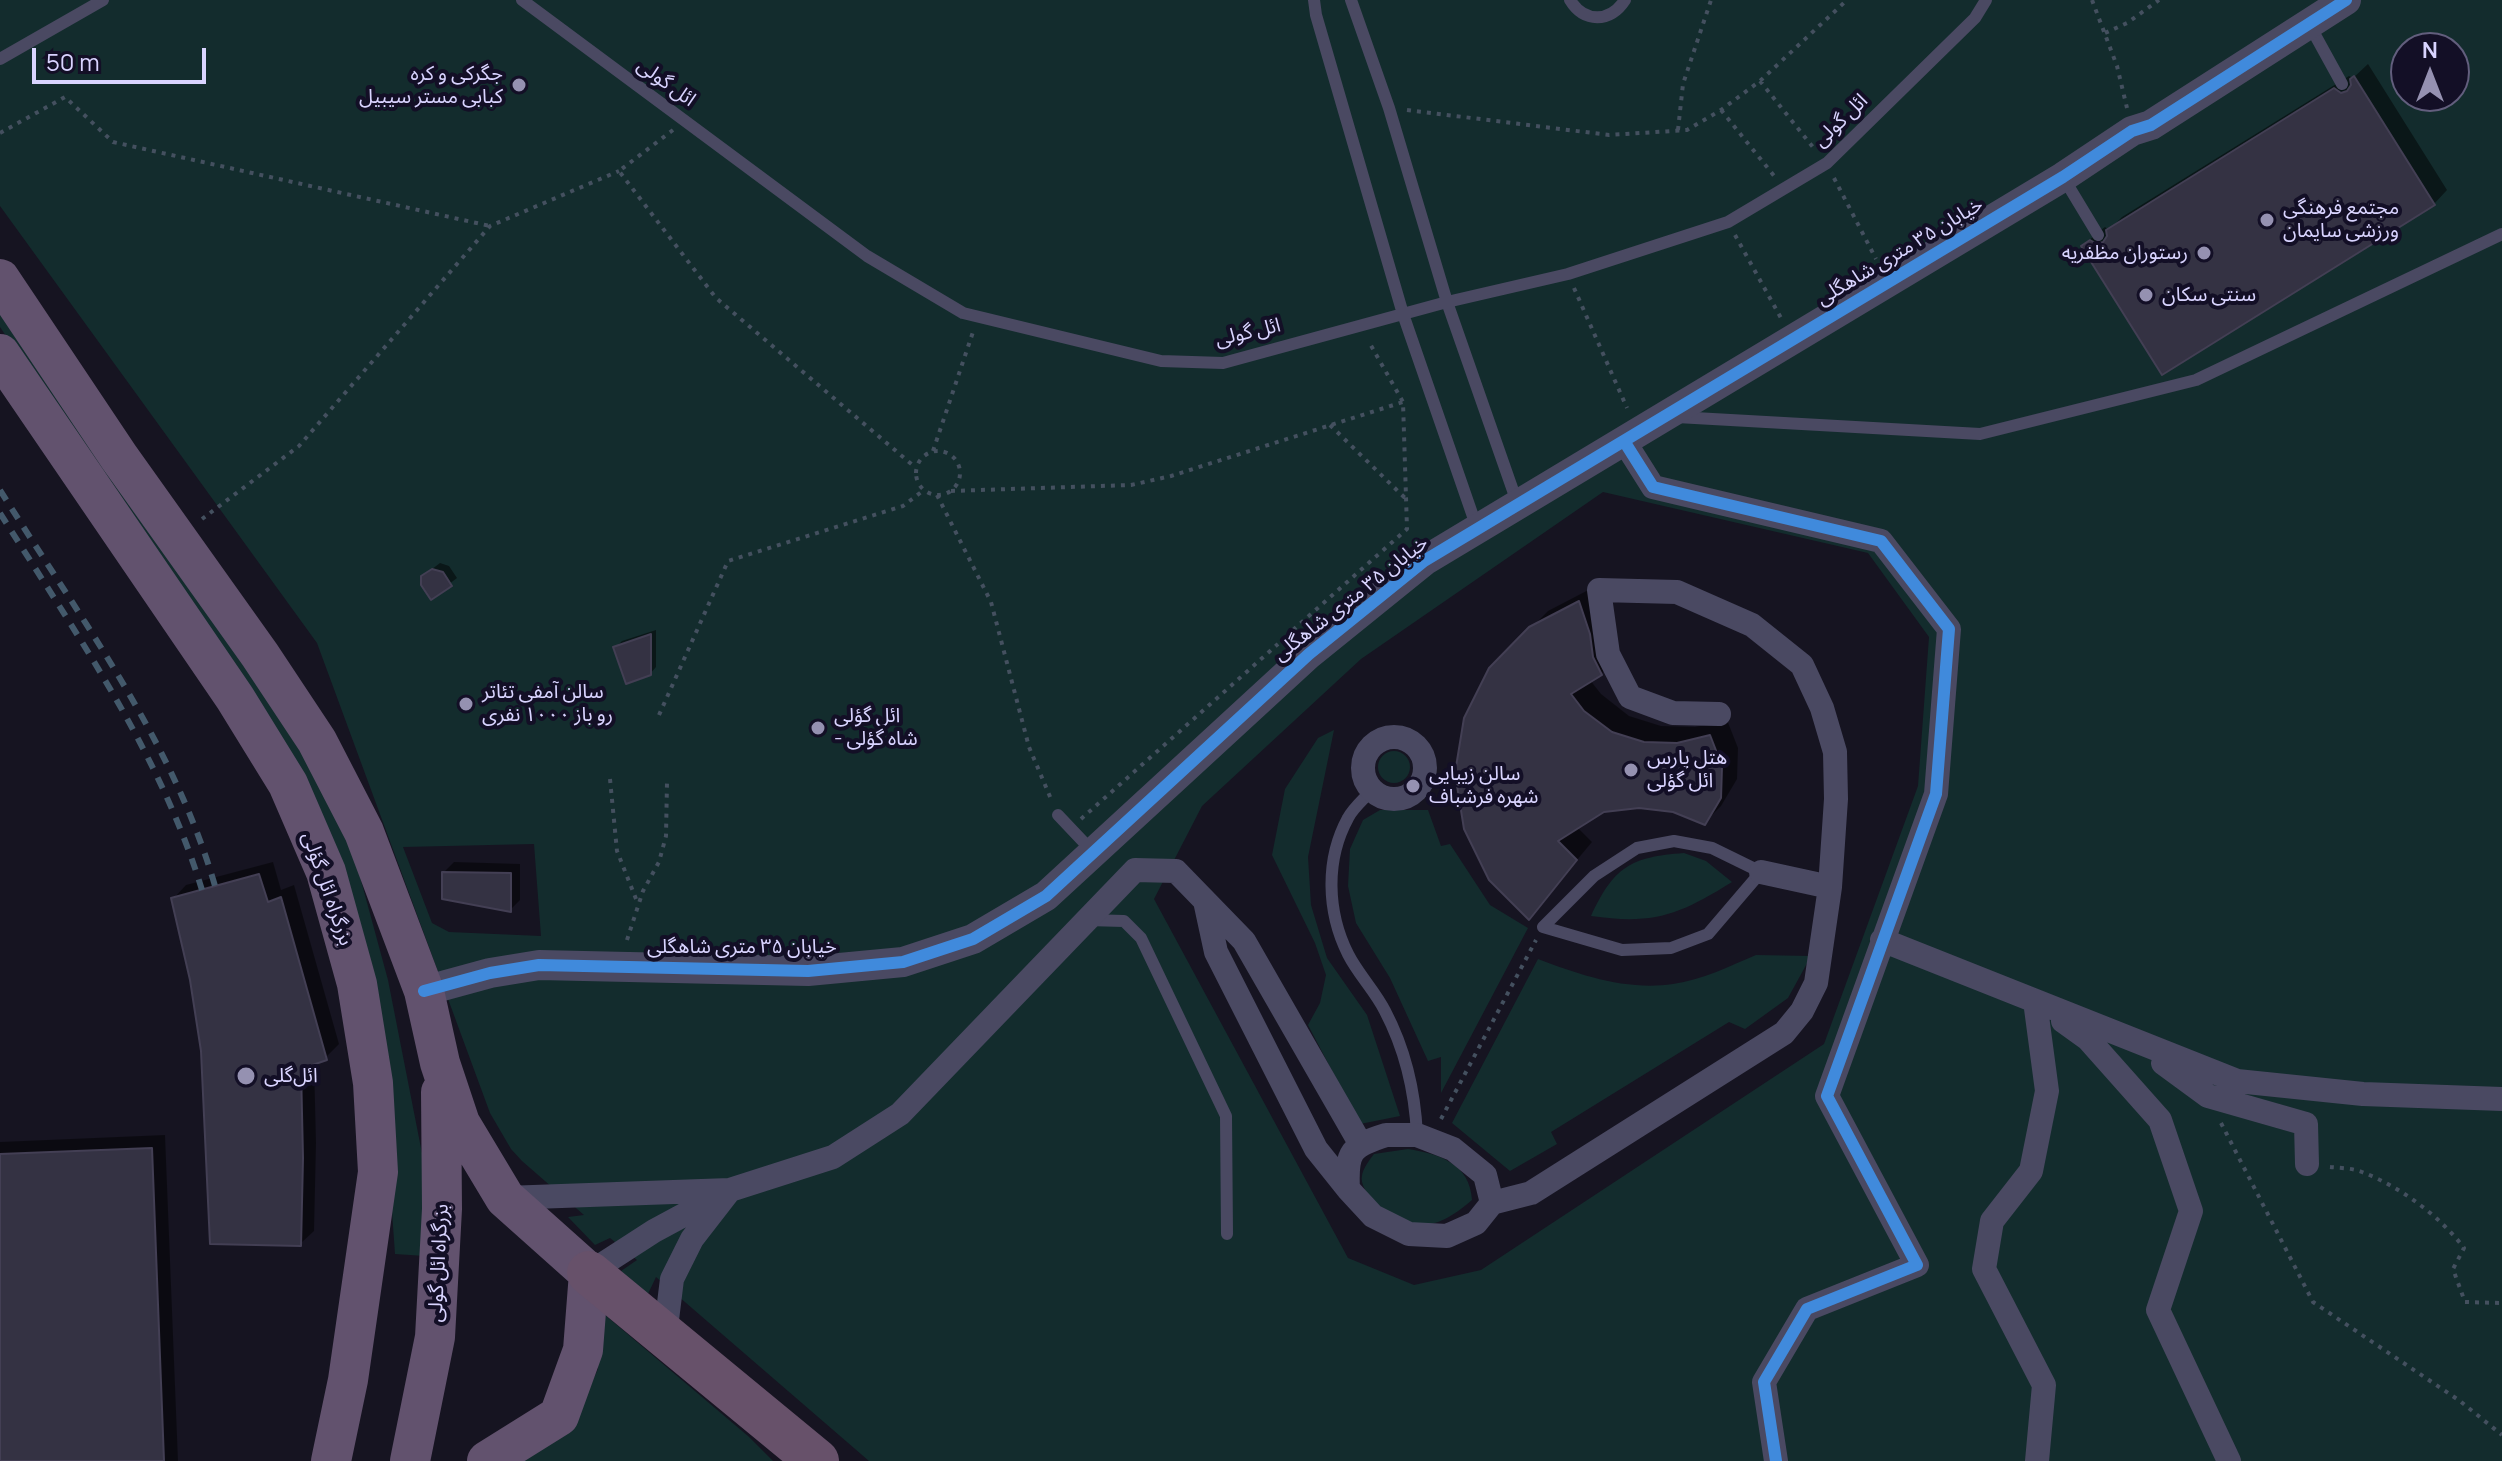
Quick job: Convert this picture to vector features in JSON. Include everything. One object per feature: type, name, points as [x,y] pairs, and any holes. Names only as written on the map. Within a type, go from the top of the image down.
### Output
[{"type":"highway","points":[[0,279],[119,457],[317,741],[364,832],[424,991],[440,1063],[460,1123],[505,1198],[589,1273],[817,1461]]},
{"type":"highway","name":"بزرگراه ائل گؤلی","points":[[0,354],[235,698],[288,784],[326,872],[357,984],[373,1083],[378,1172],[348,1380],[331,1461]]},
{"type":"highway","name":"بزرگراه ائل گولی","points":[[410,1461],[435,1337],[442,1209],[440,1063]]},
{"type":"highway","points":[[487,1461],[559,1416],[583,1350],[589,1273]]},
{"type":"street","name":"خیابان ۳۵ متری شاهگلی","points":[[424,991],[490,973],[539,965],[808,971],[903,962],[973,939],[1046,896],[1309,654],[1424,561],[2063,177],[2132,131],[2151,125],[2346,0]]},
{"type":"street","points":[[1631,437],[1653,487],[1881,541],[1949,629],[1936,794],[1827,1096],[1917,1265],[1807,1309],[1764,1382],[1776,1461]]},
{"type":"street","points":[[1204,899],[1216,952],[1316,1149],[1373,1216],[1409,1234],[1447,1236],[1476,1223],[1492,1203],[1531,1193],[1784,1033],[1802,1011],[1816,983],[1830,887],[1836,799],[1835,752],[1822,708],[1802,665],[1752,625],[1677,592],[1599,590],[1608,654],[1630,697],[1673,713],[1719,714]]},
{"type":"street","points":[[589,1273],[654,1231],[730,1190],[833,1157],[900,1114],[1135,870],[1176,871],[1244,941],[1360,1143]]},
{"type":"street","points":[[1761,872],[1830,887]]},
{"type":"street","points":[[1882,940],[2237,1081],[2363,1094],[2502,1099]]},
{"type":"street","points":[[2035,1001],[2047,1091],[2031,1171],[1992,1221],[1984,1269],[2044,1385],[2037,1461]]},
{"type":"street","points":[[2035,1001],[2088,1039],[2160,1120],[2191,1211],[2158,1310],[2229,1461]]},
{"type":"street","points":[[2115,1033],[2208,1096],[2306,1124],[2307,1164]]},
{"type":"street","points":[[1348,1189],[1347,1162],[1360,1143],[1386,1135],[1424,1137],[1453,1149],[1485,1175],[1492,1203]]},
{"type":"street","points":[[505,1198],[730,1190]]},
{"type":"street","points":[[665,1336],[672,1279],[692,1239],[730,1190]]},
{"type":"lane","points":[[0,59],[103,0]]},
{"type":"lane","name":"ائل گولی","points":[[522,0],[867,256],[963,313],[1161,361],[1223,363],[1447,302],[1568,274],[1728,222],[1827,163],[1975,18],[1986,0]]},
{"type":"lane","points":[[1314,0],[1403,314],[1478,531]]},
{"type":"lane","points":[[1351,0],[1389,108],[1447,302],[1518,505]]},
{"type":"lane","points":[[1570,0],[1584,15],[1603,18],[1619,9],[1625,0]]},
{"type":"lane","points":[[2309,24],[2342,84]]},
{"type":"lane","points":[[2063,177],[2098,235]]},
{"type":"lane","points":[[1664,416],[1980,434],[2196,380],[2502,234]]},
{"type":"lane","points":[[1372,790],[1348,817],[1331,865],[1333,913],[1348,955],[1385,1010],[1404,1059],[1424,1137]]},
{"type":"lane","points":[[1058,815],[1093,852]]},
{"type":"lane","points":[[1674,841],[1712,848],[1761,872],[1708,934],[1671,948],[1622,950],[1543,927],[1594,876],[1637,848],[1674,841]]},
{"type":"lane","points":[[1087,920],[1124,921],[1141,938],[1226,1116],[1227,1234]]},
{"type":"path","points":[[1678,130],[1683,84],[1711,0]]},
{"type":"path","points":[[1389,108],[1609,135],[1687,130],[1760,81],[1847,0]]},
{"type":"path","points":[[2092,0],[2117,66],[2132,131]]},
{"type":"path","points":[[2105,33],[2127,23],[2159,0]]},
{"type":"path","points":[[1760,81],[1827,163],[1888,283]]},
{"type":"path","points":[[0,133],[65,97],[113,142],[490,226]]},
{"type":"path","points":[[1721,110],[1784,188]]},
{"type":"path","points":[[176,538],[299,446],[490,226],[619,171],[685,122]]},
{"type":"path","points":[[619,171],[716,298],[916,468]]},
{"type":"path","points":[[1728,222],[1792,339]]},
{"type":"path","points":[[1568,274],[1631,437]]},
{"type":"path","points":[[978,317],[933,451],[921,459],[916,468],[916,479],[924,490],[937,495],[951,491],[1131,485],[1171,476],[1403,402]]},
{"type":"path","points":[[1291,632],[1407,529],[1403,402],[1359,326]]},
{"type":"path","points":[[1330,425],[1406,500]]},
{"type":"path","points":[[933,451],[947,453],[958,463],[959,478],[951,491]]},
{"type":"path","points":[[659,715],[728,561],[903,506],[924,490]]},
{"type":"path","points":[[937,495],[991,602],[1029,747],[1058,815]]},
{"type":"path","points":[[1070,828],[1279,642]]},
{"type":"path","points":[[610,779],[615,843],[638,904]]},
{"type":"path","points":[[621,967],[638,904],[659,862],[666,836],[667,782]]},
{"type":"path","points":[[1424,1137],[1543,927]]},
{"type":"path","points":[[2208,1096],[2313,1302],[2460,1401],[2502,1435]]},
{"type":"path","points":[[2307,1164],[2361,1171],[2423,1205],[2452,1231],[2464,1248],[2453,1269],[2465,1302],[2502,1303]]},
{"type":"green space","name":"ائل گؤلی - شاه گؤلی","points":[[0,0],[2502,0],[2502,1461],[869,1461],[656,1277],[647,1296],[621,1271],[637,1260],[610,1238],[595,1245],[568,1217],[584,1215],[511,1149],[490,1113],[317,643],[0,206]],"holes":[[[1603,492],[1868,553],[1929,637],[1918,786],[1824,1044],[1481,1270],[1414,1285],[1348,1258],[1154,899],[1202,806],[1361,659]],[[534,844],[541,936],[449,932],[432,923],[403,847]]]},
{"type":"green space","points":[[0,299],[224,622],[338,814],[356,862],[388,980],[430,1194],[425,1256],[395,1254],[376,985],[355,907],[70,432],[0,327]]},
{"type":"green space","points":[[1334,730],[1308,857],[1311,905],[1327,958],[1367,1015],[1400,1116],[1360,1124],[1308,1025],[1320,1003],[1326,975],[1315,943],[1272,855],[1285,789],[1318,738]]},
{"type":"green space","points":[[1394,751],[1405,756],[1410,767],[1405,778],[1394,783],[1383,778],[1378,767],[1383,756]]},
{"type":"green space","points":[[1380,810],[1428,810],[1441,846],[1450,844],[1490,905],[1528,928],[1441,1093],[1441,1057],[1428,1061],[1390,978],[1356,923],[1348,886],[1350,849],[1363,820]]},
{"type":"green space","points":[[1684,853],[1706,861],[1732,882],[1681,910],[1665,915],[1632,919],[1591,916],[1608,886],[1626,868],[1650,858]]},
{"type":"green space","points":[[1756,955],[1811,956],[1788,998],[1745,1029],[1729,1022],[1551,1132],[1557,1144],[1510,1171],[1452,1123],[1538,959],[1604,980],[1656,986],[1695,979]]},
{"type":"green space","points":[[1408,1149],[1442,1158],[1459,1169],[1466,1178],[1472,1200],[1446,1218],[1423,1225],[1399,1220],[1383,1210],[1365,1190],[1363,1171],[1374,1154]]},
{"type":"green space","points":[[598,1309],[748,1436],[773,1461],[520,1461],[585,1397],[598,1369]]},
{"type":"building","name":"مجتمع فرهنگی ورزشی سایمان","points":[[2354,76],[2435,205],[2162,375],[2081,246],[2090,240],[2097,244],[2103,242],[2107,236],[2106,230],[2334,88],[2341,93],[2347,91]]},
{"type":"building","points":[[432,569],[443,572],[452,586],[431,600],[421,585],[421,576]]},
{"type":"building","points":[[1579,601],[1590,634],[1593,657],[1602,675],[1571,694],[1584,711],[1612,732],[1644,742],[1677,743],[1710,735],[1722,766],[1721,798],[1705,825],[1673,812],[1639,808],[1604,812],[1558,841],[1577,860],[1529,920],[1489,880],[1464,829],[1455,773],[1464,718],[1489,668],[1529,627]]},
{"type":"building","points":[[651,634],[651,675],[626,684],[613,647]]},
{"type":"building","points":[[442,872],[511,873],[511,912],[442,899]]},
{"type":"building","points":[[259,874],[268,902],[281,897],[327,1060],[301,1069],[301,1246],[210,1244],[201,1051],[190,980],[171,898]]},
{"type":"building","points":[[152,1148],[164,1461],[0,1461],[0,1154]]},
{"type":"railway","points":[[0,490],[92,633],[149,730],[175,780],[215,886]]},
{"type":"railway","points":[[0,513],[86,649],[140,742],[184,839],[202,890]]},
{"type":"cycle path","points":[[424,991],[490,973],[539,965],[808,971],[903,962],[973,939],[1046,896],[1309,654],[1424,561],[2063,177],[2132,131],[2151,125],[2346,0]]},
{"type":"cycle path","points":[[1624,441],[1653,487],[1881,541],[1949,629],[1936,794],[1827,1096],[1917,1265],[1807,1309],[1764,1382],[1776,1461]]},
{"type":"place","name":"جگرکی و کره کبابی مستر سیبیل","points":[[519,85]]},
{"type":"place","name":"مجتمع فرهنگی ورزشی سایمان","points":[[2267,220]]},
{"type":"place","name":"رستوران مظفریه","points":[[2204,253]]},
{"type":"place","name":"سنتی سکان","points":[[2146,295]]},
{"type":"place","name":"سالن آمفی تئاتر رو باز ۱۰۰۰ نفری","points":[[466,704]]},
{"type":"place","name":"ائل گؤلی - شاه گؤلی","points":[[818,728]]},
{"type":"place","name":"هتل پارس ائل گؤلی","points":[[1631,770]]},
{"type":"place","name":"سالن زیبایی شهره فرشباف","points":[[1413,786]]},
{"type":"place","name":"ائل‌گلی","points":[[246,1076]]}]
